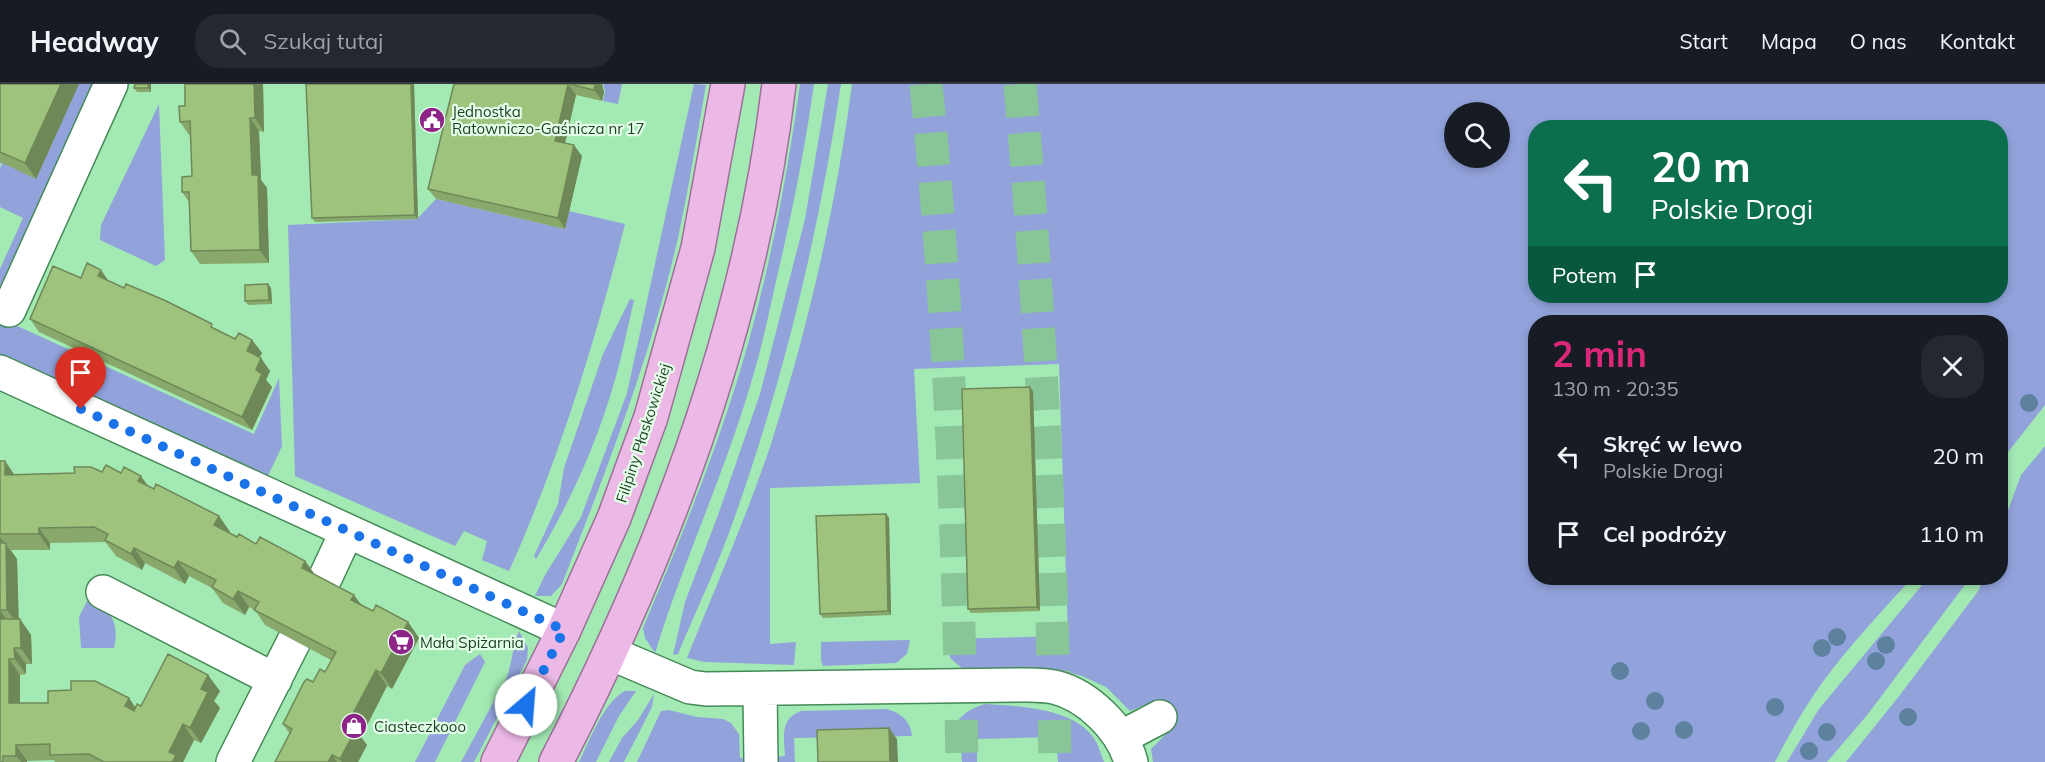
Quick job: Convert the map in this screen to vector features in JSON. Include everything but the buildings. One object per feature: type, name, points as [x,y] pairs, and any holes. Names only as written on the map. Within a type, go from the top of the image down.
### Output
[{"type":"main road","name":"Filipiny Płaskowickiej","points":[[498,762],[564,630],[614,518],[651,417],[698,248],[728,84]]},
{"type":"main road","points":[[556,762],[610,653],[655,550],[729,339],[767,164],[779,84]]},
{"type":"street","points":[[9,310],[111,84]]},
{"type":"street","points":[[0,372],[564,630]]},
{"type":"street","points":[[321,588],[347,531]]},
{"type":"street","points":[[103,592],[275,680]]},
{"type":"street","points":[[233,762],[294,640]]},
{"type":"street","points":[[610,653],[690,687],[706,689],[1016,685],[1054,687],[1082,700],[1101,713],[1126,750],[1160,717]]},
{"type":"street","points":[[760,690],[761,762]]},
{"type":"shaded area","points":[[15,84],[96,84],[0,296],[0,269],[23,218],[0,207],[0,168],[2,164],[0,163],[0,118]]},
{"type":"shaded area","points":[[603,84],[622,84],[618,104],[603,101],[605,91]]},
{"type":"shaded area","points":[[694,84],[706,85],[678,238],[655,326],[611,456],[562,584],[551,596],[535,596],[545,575],[581,517],[627,393]]},
{"type":"shaded area","points":[[800,84],[814,84],[807,133],[759,357],[729,451],[655,653],[645,638],[643,628],[700,489],[742,364],[772,245],[788,165]]},
{"type":"shaded area","points":[[828,84],[841,84],[811,248],[785,356],[770,410],[729,534],[678,654],[673,655],[685,602],[760,394],[805,219]]},
{"type":"shaded area","points":[[852,84],[2045,84],[2045,405],[2008,452],[2008,315],[1528,315],[1528,585],[1906,585],[1854,642],[1822,683],[1775,762],[1153,762],[1151,749],[1169,731],[1165,703],[1159,699],[1130,711],[1106,687],[1082,676],[1063,671],[1027,669],[973,671],[963,669],[951,659],[947,650],[945,639],[1068,636],[1059,364],[914,369],[920,483],[770,488],[770,644],[796,642],[794,665],[704,662],[687,658],[770,447],[797,357],[829,222]]},
{"type":"shaded area","points":[[159,104],[165,260],[156,266],[100,240],[101,225]]},
{"type":"shaded area","points":[[436,199],[565,229],[569,211],[625,224],[575,400],[544,487],[509,571],[482,560],[487,541],[464,531],[455,546],[295,476],[288,225],[417,219]]},
{"type":"shaded area","points":[[630,299],[634,300],[621,357],[597,434],[559,519],[536,559],[534,556],[558,504],[564,468],[603,354]]},
{"type":"shaded area","points":[[2,319],[254,434],[279,378],[282,446],[267,478],[0,354]]},
{"type":"shaded area","points":[[2045,446],[2045,762],[1846,762],[1900,695],[1981,585],[2008,585],[2008,510],[2021,475]]},
{"type":"shaded area","points":[[1922,585],[1965,585],[1868,714],[1827,762],[1787,762],[1819,709]]},
{"type":"shaded area","points":[[88,599],[103,607],[112,618],[116,631],[114,648],[81,648],[79,617]]},
{"type":"shaded area","points":[[519,631],[528,648],[527,660],[474,762],[461,762],[507,677]]},
{"type":"shaded area","points":[[910,640],[907,654],[896,663],[823,666],[821,661],[821,642]]},
{"type":"shaded area","points":[[480,654],[485,662],[435,762],[415,762],[465,665]]},
{"type":"shaded area","points":[[625,691],[636,691],[619,716],[596,762],[579,762],[604,713],[610,704]]},
{"type":"shaded area","points":[[654,694],[652,707],[624,762],[609,762],[622,738],[638,720]]},
{"type":"shaded area","points":[[985,704],[1046,711],[1075,721],[1095,740],[1104,762],[1058,762],[1056,737],[977,739],[977,762],[962,762],[960,734],[951,735],[953,729],[964,715],[973,708]]},
{"type":"shaded area","points":[[886,709],[904,718],[912,736],[794,738],[795,762],[775,762],[775,757],[785,756],[786,723],[794,714],[801,711]]},
{"type":"shaded area","points":[[669,710],[697,717],[723,719],[731,723],[739,734],[740,758],[750,757],[750,762],[637,762],[661,711]]},
{"type":"tunnel","points":[[926,84],[941,253],[951,423],[962,762]]},
{"type":"tunnel","points":[[1020,84],[1044,423],[1055,762]]},
{"type":"place","name":"Jednostka Ratowniczo-Gaśnicza nr 17","points":[[432,120]]},
{"type":"place","name":"Mała Spiżarnia","points":[[401,642]]},
{"type":"place","name":"Ciasteczkooo","points":[[354,726]]},
{"type":"route","points":[[81,409],[564,630],[526,705]]}]
